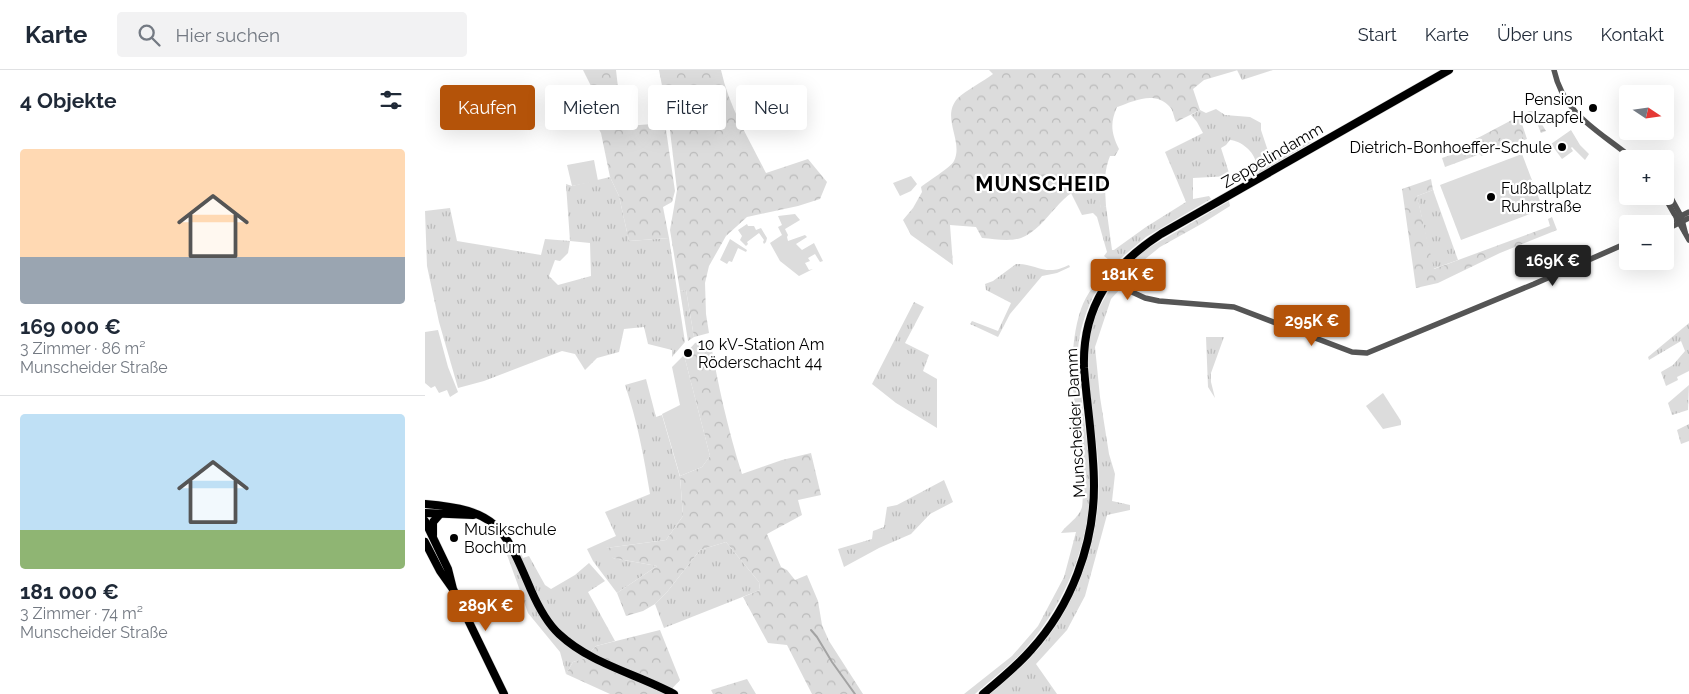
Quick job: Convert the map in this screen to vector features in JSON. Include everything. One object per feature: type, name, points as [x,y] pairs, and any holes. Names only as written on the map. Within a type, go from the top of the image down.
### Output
[{"type":"main road","name":"Zeppelindamm","points":[[1115,272],[1141,248],[1161,234],[1449,70]]},
{"type":"main road","name":"Munscheider Damm","points":[[983,694],[1009,672],[1040,640],[1063,606],[1081,565],[1091,522],[1094,485],[1083,368],[1085,339],[1094,308],[1115,272]]},
{"type":"main road","points":[[425,504],[461,509],[492,523],[504,535],[515,553],[539,607],[551,626],[561,636],[583,652],[674,694]]},
{"type":"main road","points":[[425,513],[477,515]]},
{"type":"main road","points":[[433,537],[433,522],[440,514]]},
{"type":"main road","points":[[425,521],[448,569],[453,589]]},
{"type":"main road","points":[[425,542],[440,571],[453,589],[504,694]]},
{"type":"street","points":[[1554,70],[1559,88],[1573,111],[1621,150]]},
{"type":"street","points":[[1674,204],[1682,219],[1689,240]]},
{"type":"street","points":[[1671,205],[1682,219]]},
{"type":"street","points":[[1682,219],[1689,212]]},
{"type":"street","points":[[1115,272],[1132,292],[1145,298],[1159,301],[1234,307],[1352,352],[1367,353],[1619,247]]},
{"type":"green space","points":[[583,70],[616,70],[618,85],[590,85]]},
{"type":"green space","points":[[659,70],[721,70],[725,85],[662,85]]},
{"type":"green space","points":[[989,70],[1238,70],[1204,80],[1193,89],[1200,110],[1176,122],[1170,107],[1158,99],[1144,98],[1117,107],[1112,128],[1119,149],[1115,156],[1110,156],[1106,169],[1106,206],[1101,209],[1096,186],[1084,187],[1074,191],[1065,198],[1031,232],[1021,238],[1012,240],[982,238],[976,227],[950,225],[953,265],[911,235],[903,220],[913,208],[922,192],[921,187],[944,171],[954,161],[956,145],[951,121],[953,105],[961,95],[993,74]]},
{"type":"green space","points":[[1237,70],[1273,70],[1242,80]]},
{"type":"green space","points":[[726,87],[736,114],[736,130],[744,130],[766,173],[808,159],[827,182],[820,199],[798,206],[747,217],[726,236],[709,266],[705,283],[709,333],[694,337],[686,290],[680,291],[670,230],[677,190],[670,130],[726,130]]},
{"type":"green space","points":[[1216,109],[1225,115],[1250,117],[1261,123],[1261,130],[1270,157],[1284,154],[1301,142],[1312,142],[1249,179],[1247,173],[1256,163],[1253,154],[1238,142],[1230,140],[1221,148],[1230,176],[1193,178],[1193,199],[1209,196],[1211,199],[1146,237],[1114,264],[1104,256],[1107,252],[1097,217],[1093,213],[1082,215],[1071,193],[1078,187],[1097,186],[1101,208],[1106,206],[1112,250],[1114,250],[1186,202],[1165,152],[1203,133],[1191,115],[1200,110],[1206,113]]},
{"type":"green space","points":[[1529,111],[1534,111],[1546,131],[1541,133],[1535,118],[1522,124],[1527,139],[1524,140],[1521,133],[1513,136],[1511,132],[1498,139],[1491,150],[1445,167],[1442,158],[1476,146],[1474,140]]},
{"type":"green space","points":[[1519,123],[1525,139],[1481,156],[1475,139]]},
{"type":"green space","points":[[648,124],[648,130],[666,130],[675,191],[672,202],[663,207],[669,238],[629,241],[619,196],[610,177],[599,130],[638,130],[638,125]]},
{"type":"green space","points":[[1571,130],[1580,145],[1589,154],[1585,160],[1572,147],[1573,151],[1562,159],[1551,144]]},
{"type":"green space","name":"Fußballplatz Ruhrstraße","points":[[1522,154],[1543,209],[1461,240],[1440,185]]},
{"type":"green space","points":[[594,160],[598,181],[572,186],[567,165]]},
{"type":"green space","points":[[911,176],[917,184],[911,191],[900,196],[893,183]]},
{"type":"green space","points":[[610,177],[619,196],[629,241],[669,238],[685,342],[672,357],[672,350],[648,344],[644,327],[624,329],[619,352],[597,358],[585,370],[575,354],[562,351],[484,381],[458,388],[439,322],[427,266],[425,211],[450,208],[457,241],[541,255],[545,239],[570,241],[566,184],[572,186]],"holes":[[[570,241],[590,243],[591,276],[558,285],[549,276],[555,260],[560,261],[568,253]]]},
{"type":"green space","points":[[1431,179],[1433,190],[1417,196],[1434,269],[1550,226],[1548,219],[1552,217],[1557,230],[1500,253],[1438,283],[1416,288],[1402,189]]},
{"type":"green space","points":[[1433,190],[1458,260],[1433,269],[1417,196]]},
{"type":"green space","points":[[1229,201],[1230,206],[1160,247],[1123,277],[1123,271],[1143,251]]},
{"type":"green space","points":[[795,214],[800,220],[785,229],[788,241],[805,235],[807,237],[796,244],[802,250],[814,243],[823,261],[820,262],[815,254],[808,258],[810,261],[805,263],[809,270],[813,269],[799,276],[780,261],[770,243],[782,235],[778,227],[782,225],[778,216]]},
{"type":"green space","points":[[747,224],[748,226],[754,226],[756,230],[761,228],[767,238],[764,244],[764,240],[759,233],[747,242],[746,246],[740,240],[742,236],[738,230]]},
{"type":"green space","points":[[730,239],[747,250],[746,252],[738,248],[732,262],[729,261],[727,264],[720,260]]},
{"type":"green space","points":[[1016,264],[1048,270],[1057,270],[1069,265],[1070,267],[1057,273],[1042,276],[1010,314],[998,337],[970,324],[972,321],[998,331],[1011,303],[986,290],[985,284],[993,281]]},
{"type":"green space","points":[[1108,268],[1109,270],[1087,311],[1079,344],[1078,355],[1090,478],[1086,524],[1074,569],[1053,611],[1026,648],[975,694],[964,694],[1012,656],[1038,626],[1064,577],[1076,532],[1061,533],[1078,514],[1083,502],[1073,383],[1076,327],[1083,303]]},
{"type":"green space","points":[[1116,280],[1122,287],[1111,299],[1095,347],[1100,397],[1109,454],[1115,474],[1112,501],[1130,505],[1130,510],[1107,515],[1085,596],[1067,630],[1036,664],[1057,694],[990,694],[1040,647],[1053,630],[1075,592],[1090,550],[1098,507],[1099,467],[1089,387],[1089,348],[1095,317]]},
{"type":"green space","points":[[686,290],[694,337],[688,341],[680,291]]},
{"type":"green space","points":[[914,302],[924,307],[905,343],[929,355],[923,371],[937,379],[937,428],[896,403],[872,384]]},
{"type":"green space","points":[[1689,323],[1689,371],[1677,377],[1678,380],[1666,386],[1661,372],[1673,365],[1685,351],[1681,341],[1649,360],[1648,357]]},
{"type":"green space","points":[[438,330],[448,367],[458,392],[450,397],[447,390],[439,393],[435,386],[431,388],[425,383],[425,332]]},
{"type":"green space","points":[[1206,337],[1224,337],[1211,373],[1215,398],[1208,387]]},
{"type":"green space","points":[[710,339],[732,441],[742,474],[782,460],[811,453],[821,495],[798,500],[802,515],[767,534],[781,567],[787,570],[795,580],[807,575],[818,601],[822,625],[829,641],[863,694],[812,694],[787,645],[768,643],[743,597],[760,590],[759,582],[726,542],[700,550],[667,592],[655,604],[643,611],[626,616],[617,593],[657,566],[613,558],[605,554],[606,548],[666,540],[683,516],[680,476],[702,467],[710,456],[684,355],[695,343]]},
{"type":"green space","points":[[684,355],[710,456],[702,467],[680,476],[662,414],[680,405],[672,367]]},
{"type":"green space","points":[[646,379],[656,417],[662,415],[680,477],[683,516],[666,540],[606,548],[613,558],[657,566],[617,593],[593,561],[587,549],[616,536],[605,512],[650,494],[640,439],[625,385]]},
{"type":"green space","points":[[1689,385],[1688,410],[1672,415],[1668,403]]},
{"type":"green space","points":[[1383,393],[1401,421],[1401,425],[1383,429],[1366,406]]},
{"type":"green space","points":[[1689,424],[1689,441],[1681,444],[1677,430]]},
{"type":"green space","points":[[944,480],[953,502],[930,514],[911,534],[879,548],[844,567],[838,549],[872,539],[873,531],[884,527],[887,507],[897,505]]},
{"type":"green space","points":[[726,542],[759,582],[760,590],[664,628],[655,604],[667,592],[700,550]]},
{"type":"green space","points":[[519,548],[523,558],[529,556],[545,585],[551,589],[575,575],[589,563],[605,581],[588,592],[615,641],[596,646],[583,659],[573,662],[566,674],[560,652],[528,613],[506,552]]},
{"type":"green space","points":[[660,630],[680,680],[667,694],[610,694],[566,674],[573,662],[583,659],[596,646]]},
{"type":"green space","points":[[747,679],[756,694],[713,694],[711,690]]},
{"type":"waterway","points":[[811,630],[855,694]]},
{"type":"tram line","points":[[425,526],[505,694]]},
{"type":"place","name":"Pension Holzapfel","points":[[1593,108]]},
{"type":"place","name":"Dietrich-Bonhoeffer-Schule","points":[[1562,147]]},
{"type":"place","name":"Fußballplatz Ruhrstraße","points":[[1491,197]]},
{"type":"place","name":"10 kV-Station Am Röderschacht 44","points":[[688,353]]},
{"type":"place","name":"Musikschule Bochum","points":[[454,538]]},
{"type":"district","name":"MUNSCHEID","points":[[1043,184]]}]
